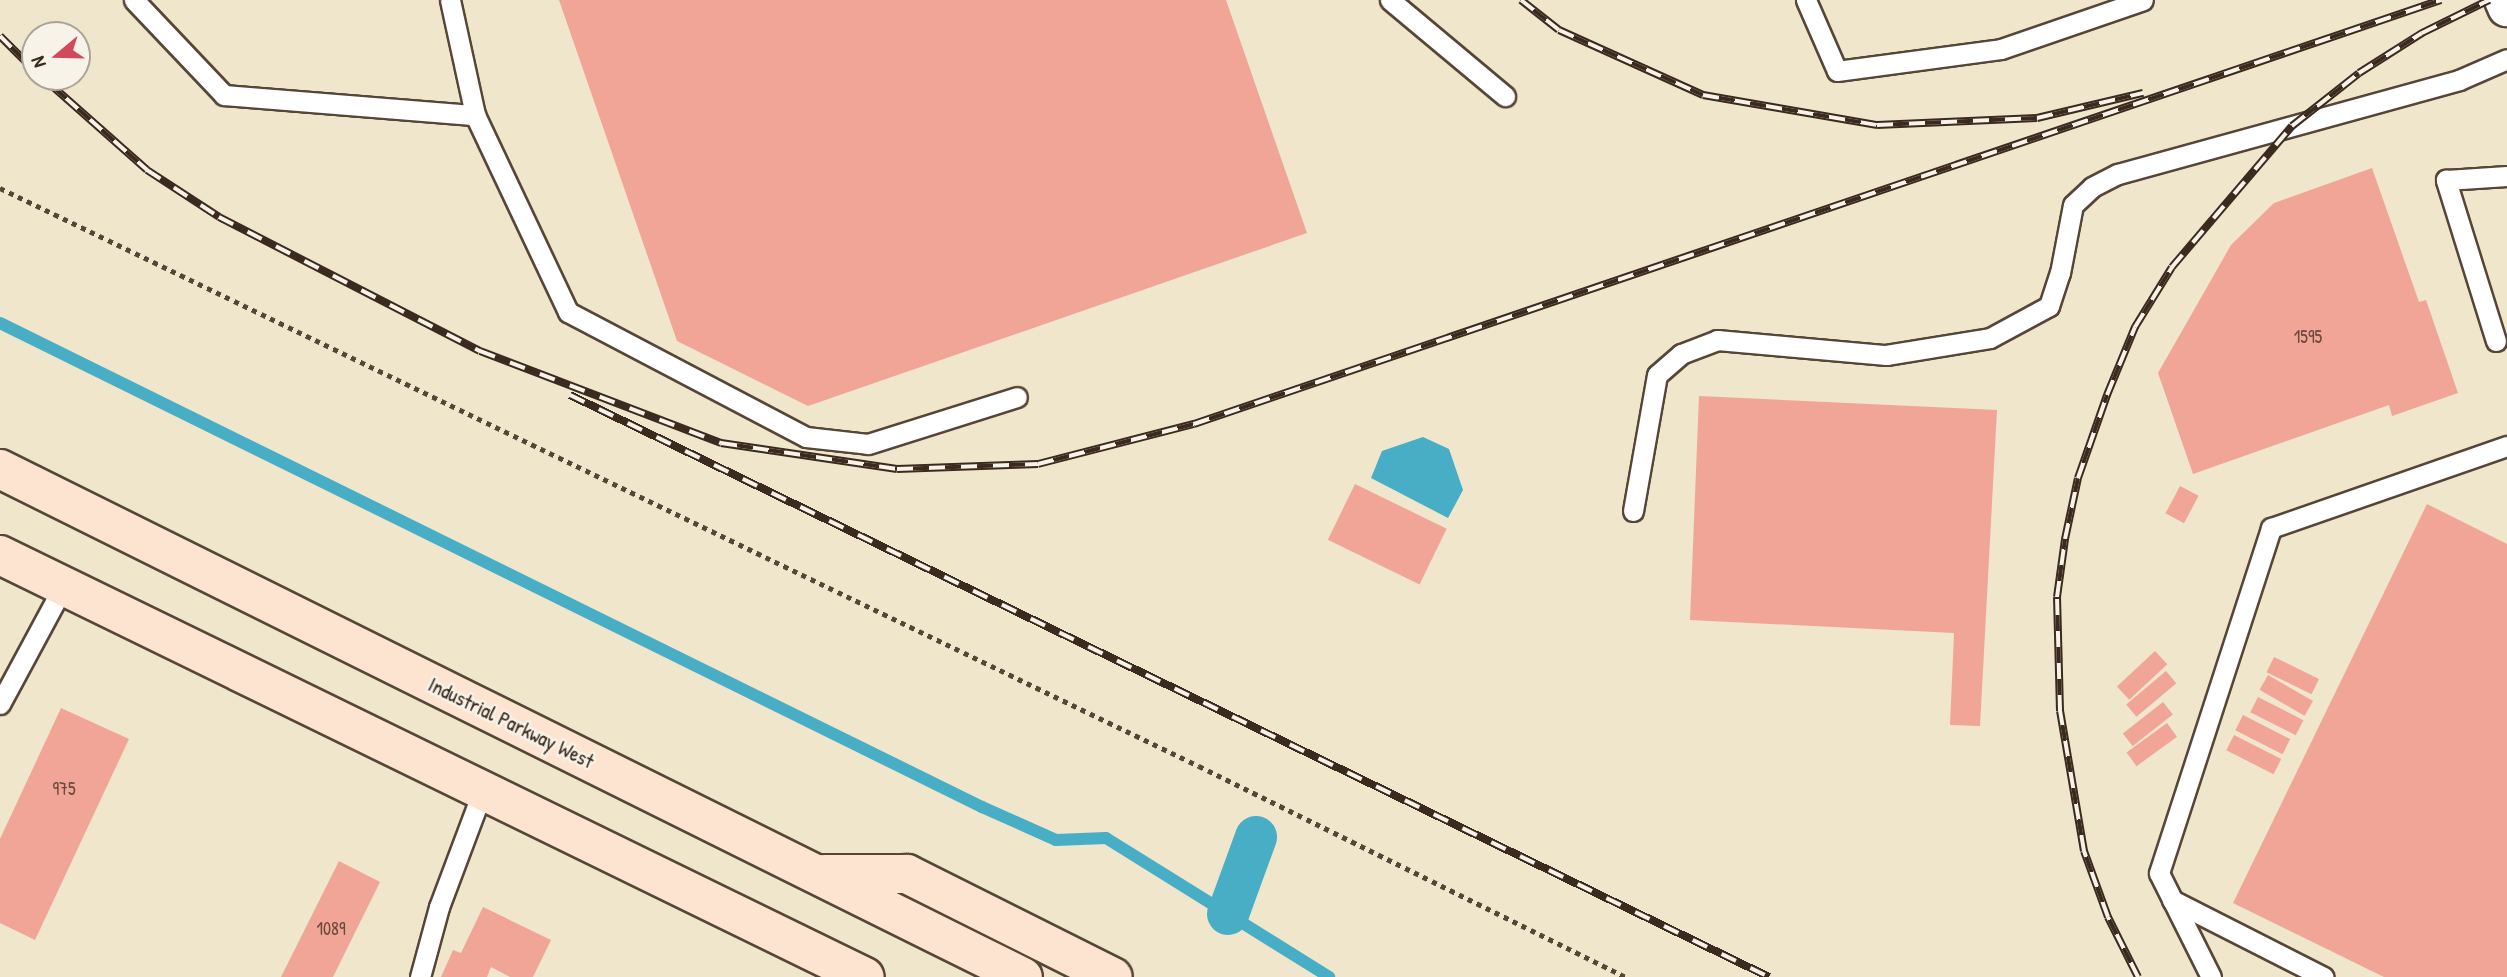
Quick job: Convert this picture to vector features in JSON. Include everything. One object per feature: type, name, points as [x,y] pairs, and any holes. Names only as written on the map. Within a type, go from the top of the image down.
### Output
[{"type":"main road","name":"Industrial Parkway West","points":[[0,469],[1023,977]]},
{"type":"main road","points":[[0,555],[865,977]]},
{"type":"main road","points":[[816,874],[907,874],[1113,977]]},
{"type":"street","points":[[2504,0],[2507,7]]},
{"type":"lane","points":[[134,0],[224,95],[475,115]]},
{"type":"lane","points":[[450,0],[475,115],[568,312],[806,437],[868,444],[1017,397]]},
{"type":"lane","points":[[1390,0],[1505,96]]},
{"type":"lane","points":[[1806,0],[1837,71],[2001,50],[2143,0]]},
{"type":"lane","points":[[1633,511],[1657,376],[1681,354],[1717,340],[1885,355],[1990,338],[2049,306],[2060,274],[2073,205],[2091,187],[2118,174],[2459,80],[2507,58]]},
{"type":"lane","points":[[2496,341],[2446,180],[2507,176]]},
{"type":"lane","points":[[2211,977],[2159,873],[2271,528],[2507,446]]},
{"type":"lane","points":[[0,704],[63,587]]},
{"type":"lane","points":[[420,977],[439,907],[482,790]]},
{"type":"lane","points":[[2172,900],[2324,977]]},
{"type":"path","points":[[0,188],[1162,747],[1626,977]]},
{"type":"water","points":[[1423,437],[1449,449],[1463,490],[1448,518],[1371,478],[1382,451]]},
{"type":"building","points":[[559,0],[1226,0],[1307,233],[808,406],[677,341]]},
{"type":"building","points":[[2372,168],[2419,302],[2426,300],[2458,393],[2392,416],[2389,405],[2193,474],[2158,373],[2231,245],[2274,203]]},
{"type":"building","points":[[1699,396],[1997,410],[1980,726],[1950,725],[1954,633],[1690,620]]},
{"type":"building","points":[[1355,484],[1447,529],[1419,584],[1328,540]]},
{"type":"building","points":[[2180,486],[2199,496],[2184,523],[2165,513]]},
{"type":"building","points":[[2427,504],[2507,544],[2507,977],[2384,977],[2233,903]]},
{"type":"building","points":[[2155,651],[2167,664],[2129,700],[2117,686]]},
{"type":"building","points":[[2274,657],[2319,679],[2311,694],[2267,672]]},
{"type":"building","points":[[2166,671],[2176,683],[2136,717],[2126,704]]},
{"type":"building","points":[[2268,675],[2313,701],[2305,716],[2260,690]]},
{"type":"building","points":[[2258,697],[2303,720],[2296,735],[2250,712]]},
{"type":"building","points":[[2163,702],[2173,715],[2133,746],[2123,733]]},
{"type":"building","points":[[61,708],[129,739],[35,940],[0,923],[0,839]]},
{"type":"building","points":[[2243,715],[2290,739],[2283,754],[2235,730]]},
{"type":"building","points":[[2167,723],[2177,737],[2137,766],[2127,752]]},
{"type":"building","points":[[2234,735],[2281,759],[2274,774],[2226,750]]},
{"type":"building","points":[[339,861],[380,882],[333,977],[281,977]]},
{"type":"building","points":[[483,907],[551,940],[533,977],[510,977],[491,967],[487,977],[441,977],[453,950],[461,953]]},
{"type":"waterway","points":[[0,323],[982,807],[1056,840],[1106,838],[1329,977]]},
{"type":"waterway","points":[[1228,914],[1256,837]]},
{"type":"railway","points":[[1521,0],[1559,30],[1703,95],[1877,125],[2037,118],[2143,93]]},
{"type":"railway","points":[[58,91],[147,170],[219,217],[480,351],[721,443],[897,469],[1038,464],[1194,424],[2441,0]]},
{"type":"railway","points":[[2138,977],[2108,917],[2084,851],[2060,711],[2057,597],[2065,539],[2078,478],[2107,395],[2135,327],[2172,267],[2292,126],[2359,73],[2422,33],[2489,0]]},
{"type":"railway","points":[[0,36],[21,57]]},
{"type":"railway","points":[[570,395],[1769,977]]}]
